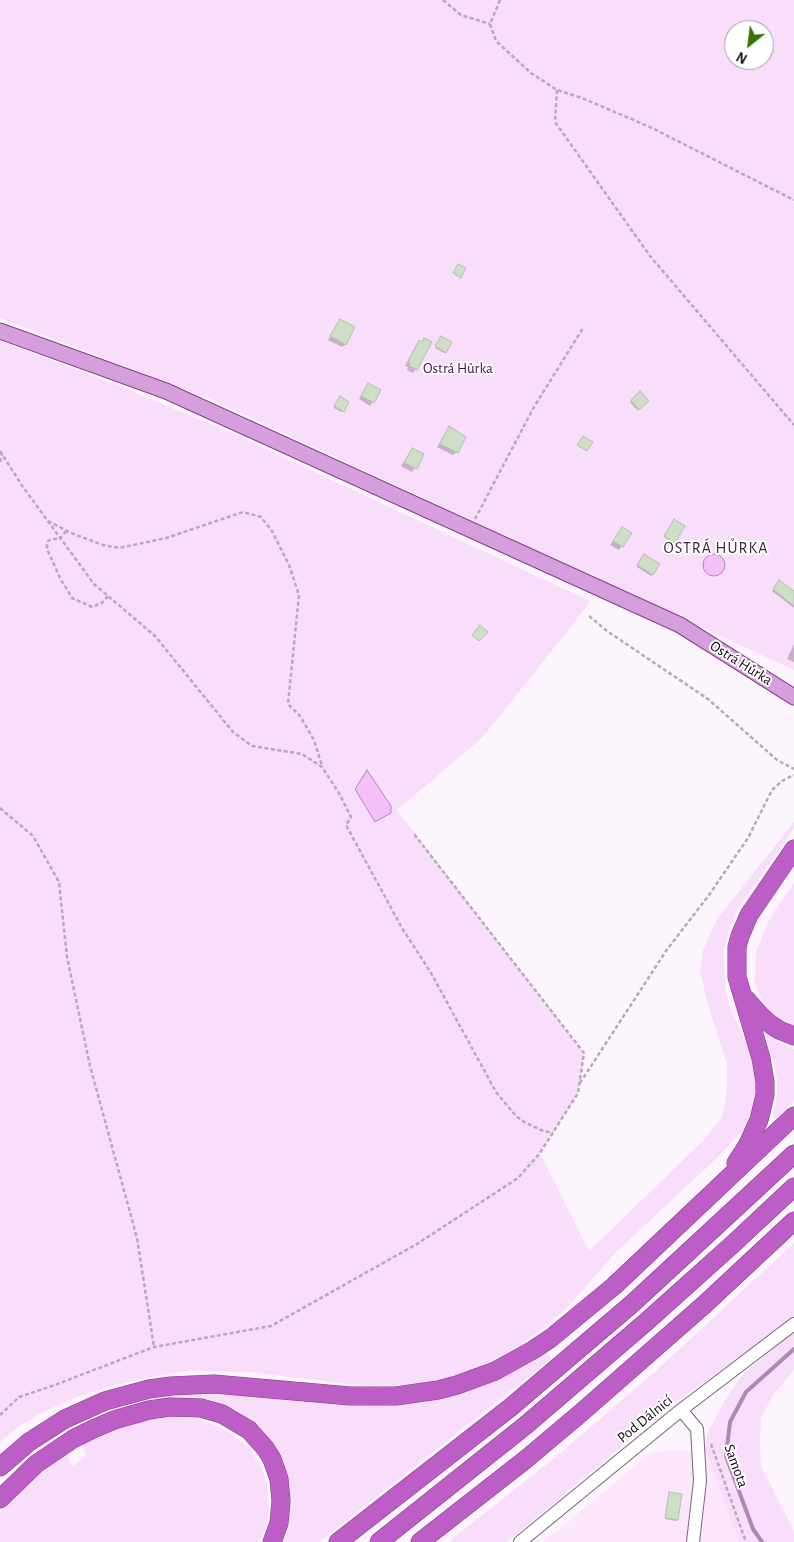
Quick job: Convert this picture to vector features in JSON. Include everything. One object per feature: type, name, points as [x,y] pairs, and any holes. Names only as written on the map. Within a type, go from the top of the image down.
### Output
[{"type":"highway","points":[[719,1188],[754,1133],[765,1095],[765,1076],[761,1058],[739,987],[737,947],[744,926],[759,900],[794,849]]},
{"type":"highway","points":[[739,987],[760,1016],[779,1030],[794,1036]]},
{"type":"highway","points":[[0,1467],[29,1442],[65,1419],[105,1401],[149,1389],[214,1384],[374,1396],[418,1394],[476,1378],[514,1361],[551,1338],[614,1286],[794,1116]]},
{"type":"highway","points":[[338,1542],[510,1407],[633,1303],[794,1154]]},
{"type":"highway","points":[[379,1542],[534,1419],[646,1322],[794,1187]]},
{"type":"highway","points":[[420,1542],[525,1460],[582,1412],[705,1304],[794,1221]]},
{"type":"highway","points":[[0,1499],[36,1464],[72,1439],[93,1429],[114,1420],[149,1410],[170,1407],[202,1408],[222,1414],[244,1426],[258,1438],[272,1459],[279,1480],[281,1502],[279,1522],[272,1542]]},
{"type":"main road","name":"Ostrá Hůrka","points":[[0,331],[166,391],[680,625],[794,697]]},
{"type":"street","name":"Pod Dálnicí","points":[[520,1542],[681,1410],[794,1324]]},
{"type":"street","points":[[681,1410],[696,1429],[700,1481],[693,1542]]},
{"type":"path","points":[[443,0],[461,15],[490,24]]},
{"type":"path","points":[[500,0],[490,24],[496,41],[530,73],[557,90],[582,98],[650,127],[794,200]]},
{"type":"path","points":[[557,90],[554,122],[650,256],[794,425]]},
{"type":"path","points":[[470,529],[534,407],[583,328]]},
{"type":"path","points":[[0,462],[1,453]]},
{"type":"path","points":[[1,453],[60,539],[94,584],[155,636],[233,732],[252,746],[302,754],[322,767]]},
{"type":"path","points":[[47,520],[66,531],[103,545],[119,548],[166,538],[243,512],[261,517],[272,531],[289,564],[299,595],[288,704],[300,716],[314,740],[322,767],[339,793],[351,817],[346,825],[402,928],[431,972],[496,1092],[516,1116],[524,1122],[552,1133]]},
{"type":"path","points":[[60,539],[66,531]]},
{"type":"path","points":[[60,539],[48,541],[47,549],[61,580],[72,598],[92,607],[102,603],[108,596]]},
{"type":"path","points":[[589,616],[606,631],[708,699],[777,760],[794,769]]},
{"type":"path","points":[[579,1084],[666,951],[709,895],[748,838],[772,790],[782,781],[794,775]]},
{"type":"path","points":[[0,808],[33,836],[59,882],[67,956],[90,1066],[137,1238],[154,1347]]},
{"type":"path","points":[[0,1415],[19,1397],[154,1347],[270,1326],[417,1244],[518,1178],[540,1153],[578,1093],[584,1053],[414,834]]},
{"type":"path","name":"Samota","points":[[696,1429],[711,1444],[746,1542]]},
{"type":"shaded area","points":[[714,554],[722,557],[725,565],[722,573],[714,576],[706,573],[703,565],[706,557]]},
{"type":"shaded area","points":[[367,770],[391,806],[391,813],[375,822],[355,789]]},
{"type":"shaded area","points":[[705,1449],[739,1542],[543,1542],[652,1452]]},
{"type":"green space","points":[[0,0],[794,0],[794,670],[215,401],[0,318]]},
{"type":"green space","points":[[0,341],[122,387],[234,434],[590,601],[482,738],[397,810],[584,1053],[578,1093],[540,1153],[589,1251],[703,1141],[722,1117],[727,1092],[727,1064],[708,1005],[700,971],[703,950],[717,919],[794,822],[794,829],[738,908],[730,927],[724,951],[725,988],[730,1007],[759,1075],[758,1097],[749,1124],[718,1157],[615,1253],[568,1307],[544,1328],[505,1354],[473,1369],[442,1380],[403,1385],[367,1386],[247,1372],[188,1371],[145,1378],[108,1387],[75,1398],[41,1413],[18,1427],[0,1442]]},
{"type":"green space","points":[[794,883],[794,1029],[786,1028],[766,1009],[755,984],[756,952],[770,918]]},
{"type":"green space","points":[[764,1032],[781,1044],[794,1049],[794,1101],[775,1120],[773,1117],[777,1095],[777,1079]]},
{"type":"green space","points":[[794,1243],[794,1318],[669,1407],[507,1542],[448,1542],[557,1456],[657,1370]]},
{"type":"green space","points":[[794,1330],[794,1370],[774,1394],[761,1418],[760,1439],[761,1466],[794,1531],[794,1542],[739,1542],[705,1449],[708,1432],[725,1400],[742,1375]]},
{"type":"green space","points":[[546,1352],[551,1359],[319,1542],[282,1542],[290,1502],[288,1484],[272,1445],[258,1426],[235,1409],[208,1399],[182,1398],[160,1401],[160,1397],[184,1394],[251,1396],[355,1406],[423,1402],[462,1393],[496,1380]]},
{"type":"green space","points":[[175,1417],[199,1420],[215,1425],[230,1433],[249,1448],[262,1468],[267,1485],[269,1506],[266,1528],[259,1542],[0,1542],[0,1514],[35,1476],[66,1454],[73,1466],[86,1455],[81,1444],[107,1432],[142,1420]]},
{"type":"building","points":[[458,264],[466,268],[461,278],[453,273]]},
{"type":"building","points":[[340,319],[355,327],[346,345],[330,336]]},
{"type":"building","points":[[441,336],[452,342],[446,353],[435,346]]},
{"type":"building","points":[[424,338],[432,342],[417,370],[409,366],[408,362],[419,340],[422,342]]},
{"type":"building","points":[[368,383],[381,390],[374,403],[361,396]]},
{"type":"building","points":[[640,391],[649,401],[639,410],[631,400]]},
{"type":"building","points":[[340,396],[349,402],[344,412],[334,406]]},
{"type":"building","points":[[449,426],[466,437],[458,453],[440,444]]},
{"type":"building","points":[[583,436],[593,442],[587,451],[577,445]]},
{"type":"building","points":[[412,448],[424,454],[417,469],[404,463]]},
{"type":"building","points":[[674,519],[685,526],[675,543],[664,536]]},
{"type":"building","points":[[622,527],[632,533],[623,547],[613,541]]},
{"type":"building","points":[[644,554],[660,564],[653,575],[637,565]]},
{"type":"building","points":[[779,580],[794,591],[794,606],[773,589]]},
{"type":"building","points":[[480,625],[488,632],[479,641],[472,635]]},
{"type":"building","points":[[669,1492],[682,1494],[678,1520],[665,1518]]},
{"type":"waterway","points":[[762,1542],[753,1529],[726,1456],[730,1422],[746,1392],[794,1349]]},
{"type":"district","name":"OSTRÁ HŮRKA","points":[[716,548]]}]
